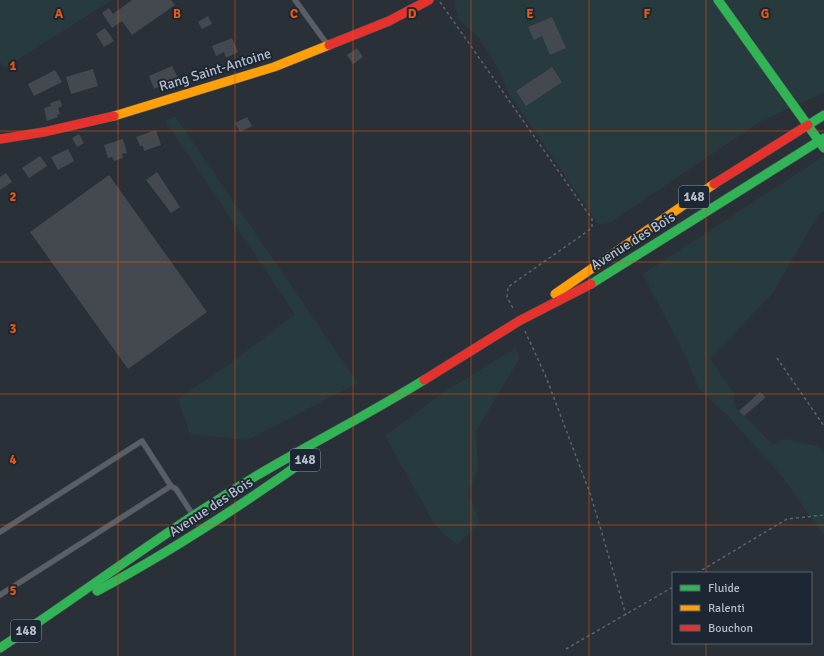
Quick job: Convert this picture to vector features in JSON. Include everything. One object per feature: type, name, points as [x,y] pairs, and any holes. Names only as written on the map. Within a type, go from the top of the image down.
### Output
[{"type":"main road","name":"Rang Saint-Antoine","points":[[0,139],[98,121],[274,67],[388,21],[430,0]]},
{"type":"main road","points":[[718,0],[808,125],[822,142]]},
{"type":"main road","name":"Avenue des Bois","points":[[519,322],[596,264],[719,181],[824,115]]},
{"type":"main road","name":"Avenue des Bois","points":[[0,648],[51,614],[131,556],[256,476],[377,409],[519,322],[592,283],[822,142]]},
{"type":"main road","name":"Avenue des Bois","points":[[51,614],[138,569],[203,529],[264,489],[377,409]]},
{"type":"lane","points":[[294,0],[328,45]]},
{"type":"lane","points":[[0,532],[142,441],[171,486],[176,489],[203,529]]},
{"type":"lane","points":[[0,595],[171,486]]},
{"type":"path","points":[[439,0],[592,219],[592,228],[508,287],[507,297],[519,322],[532,343],[566,426],[591,496],[626,615]]},
{"type":"path","points":[[777,358],[824,426]]},
{"type":"path","points":[[699,572],[787,519],[824,515]]},
{"type":"path","points":[[566,649],[672,588]]},
{"type":"green space","points":[[0,0],[112,0],[4,68],[0,62]]},
{"type":"green space","points":[[454,0],[824,0],[824,93],[761,121],[611,222],[599,225],[508,92],[498,69],[479,38],[458,19]]},
{"type":"green space","points":[[175,116],[358,383],[247,440],[190,434],[178,399],[231,363],[295,314],[165,121]]},
{"type":"green space","points":[[824,156],[824,211],[819,214],[772,294],[710,359],[735,395],[733,404],[772,444],[784,439],[818,446],[824,451],[824,536],[781,475],[729,417],[699,389],[688,362],[643,274]]},
{"type":"green space","points":[[516,348],[520,358],[476,431],[478,470],[468,493],[480,523],[457,545],[435,525],[385,436],[444,392]]},
{"type":"building","points":[[132,0],[171,0],[175,5],[132,35],[122,21],[112,28],[102,13],[109,8],[113,14]]},
{"type":"building","points":[[208,16],[212,24],[202,29],[198,22]]},
{"type":"building","points":[[552,17],[566,48],[550,55],[542,36],[534,40],[528,27]]},
{"type":"building","points":[[105,28],[114,41],[104,47],[96,34]]},
{"type":"building","points":[[232,38],[238,52],[226,58],[224,52],[216,56],[212,46]]},
{"type":"building","points":[[357,48],[363,57],[353,64],[347,55]]},
{"type":"building","points":[[172,66],[178,78],[154,89],[149,76]]},
{"type":"building","points":[[552,67],[562,82],[526,106],[516,91]]},
{"type":"building","points":[[93,69],[98,86],[71,94],[66,77]]},
{"type":"building","points":[[55,70],[62,82],[34,96],[28,84]]},
{"type":"building","points":[[60,100],[62,106],[58,108],[60,114],[57,115],[58,117],[47,121],[44,108],[51,106],[50,103]]},
{"type":"building","points":[[247,117],[252,126],[240,132],[235,123]]},
{"type":"building","points":[[156,130],[161,145],[144,151],[143,146],[140,146],[136,137]]},
{"type":"building","points":[[79,134],[84,143],[77,147],[72,138]]},
{"type":"building","points":[[123,139],[127,153],[122,154],[123,158],[114,161],[112,157],[108,158],[104,145]]},
{"type":"building","points":[[68,149],[74,161],[58,170],[51,157]]},
{"type":"building","points":[[40,156],[47,166],[29,178],[22,168]]},
{"type":"building","points":[[157,172],[180,207],[171,213],[146,180]]},
{"type":"building","points":[[6,173],[12,182],[0,190],[0,177]]},
{"type":"building","points":[[109,175],[207,312],[128,369],[30,232]]},
{"type":"building","points":[[760,392],[766,397],[744,416],[739,411]]},
{"type":"traffic: fast","points":[[718,0],[824,148]]},
{"type":"traffic: fast","points":[[808,125],[824,115]]},
{"type":"traffic: fast","points":[[819,141],[824,138]]},
{"type":"traffic: fast","points":[[591,284],[819,141]]},
{"type":"traffic: fast","points":[[0,648],[223,496],[424,380]]},
{"type":"traffic: fast","points":[[97,591],[125,576],[206,527],[311,456]]},
{"type":"traffic: slow","points":[[114,116],[274,67],[329,45]]},
{"type":"traffic: slow","points":[[555,294],[714,184]]},
{"type":"traffic: jam","points":[[329,45],[389,21],[429,0]]},
{"type":"traffic: jam","points":[[0,139],[44,132],[114,116]]},
{"type":"traffic: jam","points":[[714,184],[808,125]]},
{"type":"traffic: jam","points":[[424,380],[519,321],[591,284]]}]
